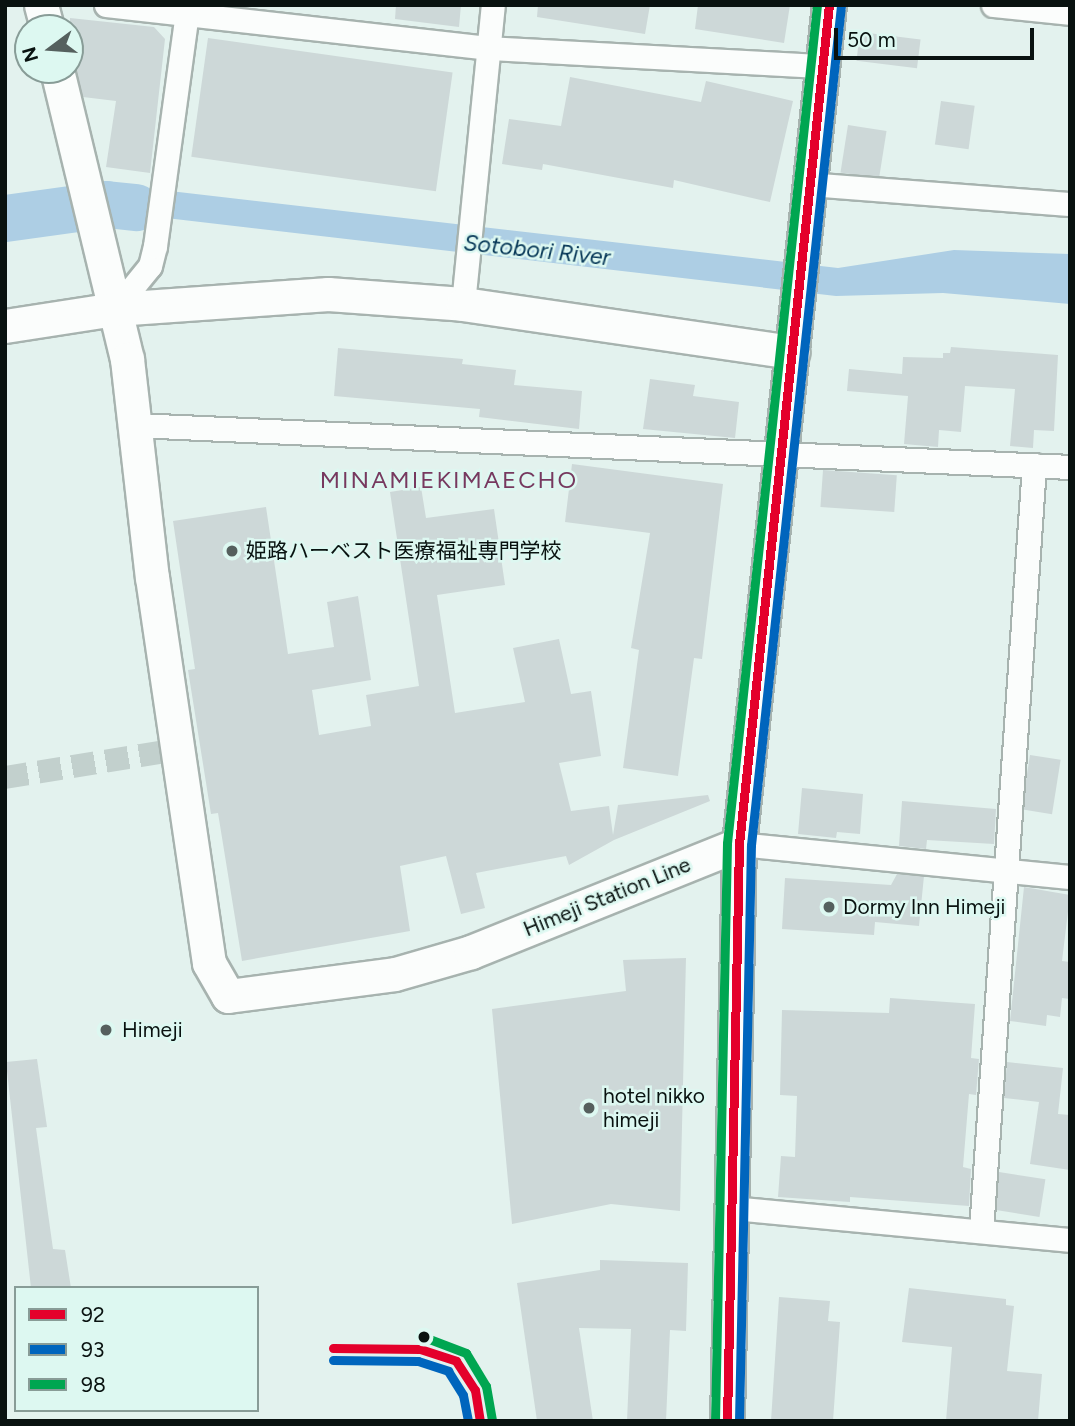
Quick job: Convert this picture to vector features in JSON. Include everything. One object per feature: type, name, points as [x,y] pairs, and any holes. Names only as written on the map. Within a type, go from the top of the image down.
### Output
[{"type":"street","points":[[106,5],[187,10],[488,48],[822,66]]},
{"type":"street","points":[[463,304],[474,168],[493,5]]},
{"type":"street","points":[[727,1421],[740,844],[829,5]]},
{"type":"street","points":[[993,5],[1070,13]]},
{"type":"street","points":[[115,309],[150,266],[167,173],[187,10]]},
{"type":"street","points":[[60,84],[127,359],[135,425],[1070,467]]},
{"type":"street","points":[[808,184],[1070,204]]},
{"type":"street","points":[[5,326],[115,309],[328,294],[463,304],[793,352]]},
{"type":"street","name":"Himeji Station Line","points":[[135,425],[209,963],[228,996],[395,974],[471,952],[740,844]]},
{"type":"street","points":[[981,1231],[1008,872],[1034,465]]},
{"type":"street","points":[[740,844],[1070,877]]},
{"type":"street","points":[[732,1208],[1070,1240]]},
{"type":"water","points":[[101,183],[838,268],[954,250],[1070,254],[1070,304],[943,293],[836,296],[149,216],[110,225]]},
{"type":"building","points":[[396,5],[461,5],[459,27],[395,19]]},
{"type":"building","points":[[538,5],[650,5],[645,34],[537,17]]},
{"type":"building","points":[[698,5],[790,5],[784,43],[695,29]]},
{"type":"building","points":[[84,20],[154,27],[165,39],[150,173],[106,167],[116,101],[83,97],[79,84],[84,84]]},
{"type":"building","points":[[860,32],[921,39],[917,68],[856,61]]},
{"type":"building","points":[[208,38],[453,72],[436,191],[191,157]]},
{"type":"building","points":[[570,77],[701,102],[706,81],[793,101],[770,202],[674,180],[673,188],[543,164],[542,170],[502,164],[509,119],[561,126]]},
{"type":"building","points":[[941,101],[975,106],[969,149],[935,145]]},
{"type":"building","points":[[848,125],[887,131],[879,179],[840,172]]},
{"type":"building","points":[[951,347],[1058,355],[1054,431],[1034,430],[1033,448],[1010,446],[1015,389],[965,386],[961,432],[939,430],[938,447],[904,444],[908,396],[847,391],[849,369],[902,374],[903,357],[943,358],[943,353],[950,353]]},
{"type":"building","points":[[338,348],[463,359],[462,364],[516,370],[514,385],[582,391],[579,429],[479,417],[480,409],[334,396]]},
{"type":"building","points":[[650,379],[695,385],[693,396],[739,402],[735,438],[643,429]]},
{"type":"building","points":[[572,464],[723,484],[702,659],[694,658],[678,776],[623,768],[639,650],[631,648],[650,533],[565,522]]},
{"type":"building","points":[[823,470],[897,475],[894,512],[820,507]]},
{"type":"building","points":[[421,487],[426,518],[494,509],[505,585],[437,595],[455,713],[525,702],[513,648],[559,639],[571,694],[591,691],[601,756],[559,763],[571,811],[609,806],[613,835],[618,805],[708,795],[710,801],[614,840],[569,865],[566,856],[476,873],[485,908],[461,914],[446,856],[400,866],[410,931],[242,961],[218,813],[211,814],[188,670],[195,669],[173,521],[266,507],[288,654],[334,647],[327,602],[358,596],[371,680],[312,690],[319,735],[371,726],[366,695],[419,686],[390,492]]},
{"type":"building","points":[[1030,755],[1061,760],[1052,814],[1021,809]]},
{"type":"building","points":[[802,788],[863,794],[860,834],[837,832],[836,838],[798,834]]},
{"type":"building","points":[[902,801],[996,809],[994,844],[927,840],[926,849],[899,846]]},
{"type":"building","name":"Dormy Inn Himeji","points":[[897,874],[924,876],[919,926],[875,922],[874,935],[782,929],[785,878],[891,885]]},
{"type":"building","points":[[1024,887],[1070,895],[1062,961],[1070,962],[1070,999],[1062,998],[1060,1017],[1047,1015],[1046,1026],[1010,1021]]},
{"type":"building","points":[[686,958],[680,1211],[611,1204],[512,1224],[492,1009],[626,991],[623,960]]},
{"type":"building","points":[[890,998],[975,1004],[971,1058],[979,1059],[976,1095],[969,1094],[963,1167],[971,1169],[969,1206],[850,1197],[850,1202],[778,1197],[781,1156],[795,1157],[797,1096],[780,1095],[782,1010],[889,1013]]},
{"type":"building","points":[[37,1059],[47,1127],[36,1128],[53,1249],[65,1250],[71,1286],[31,1286],[6,1062]]},
{"type":"building","points":[[1007,1062],[1063,1068],[1058,1114],[1070,1115],[1070,1170],[1030,1164],[1039,1102],[1004,1098]]},
{"type":"building","points":[[999,1172],[1045,1179],[1039,1217],[993,1210]]},
{"type":"building","points":[[600,1260],[688,1263],[686,1331],[670,1330],[666,1421],[627,1421],[631,1329],[579,1328],[593,1421],[537,1421],[517,1283],[600,1270]]},
{"type":"building","points":[[909,1288],[1006,1299],[1006,1305],[1014,1306],[1007,1371],[1042,1374],[1038,1421],[946,1421],[952,1347],[902,1342]]},
{"type":"building","points":[[779,1297],[830,1301],[828,1321],[840,1322],[833,1421],[771,1421]]},
{"type":"waterway","name":"Sotobori River","points":[[5,218],[106,204],[136,207]]},
{"type":"tunnel","points":[[5,777],[160,752]]},
{"type":"transit line","name":"98","points":[[715,1421],[727,843],[817,5]]},
{"type":"transit line","name":"92","points":[[727,1421],[739,844],[829,5]]},
{"type":"transit line","name":"93","points":[[739,1421],[751,845],[841,6]]},
{"type":"transit line","name":"98","points":[[424,1337],[466,1353],[486,1386],[492,1419]]},
{"type":"transit line","name":"92","points":[[333,1348],[420,1349],[456,1361],[475,1390],[480,1421]]},
{"type":"transit line","name":"93","points":[[333,1360],[418,1361],[448,1371],[463,1395],[468,1421]]},
{"type":"place","name":"姫路ハーベスト医療福祉専門学校","points":[[232,551]]},
{"type":"place","name":"Dormy Inn Himeji","points":[[829,907]]},
{"type":"place","name":"Himeji","points":[[106,1030]]},
{"type":"place","name":"hotel nikko himeji","points":[[589,1108]]},
{"type":"district","name":"MINAMIEKIMAECHO","points":[[449,480]]}]
